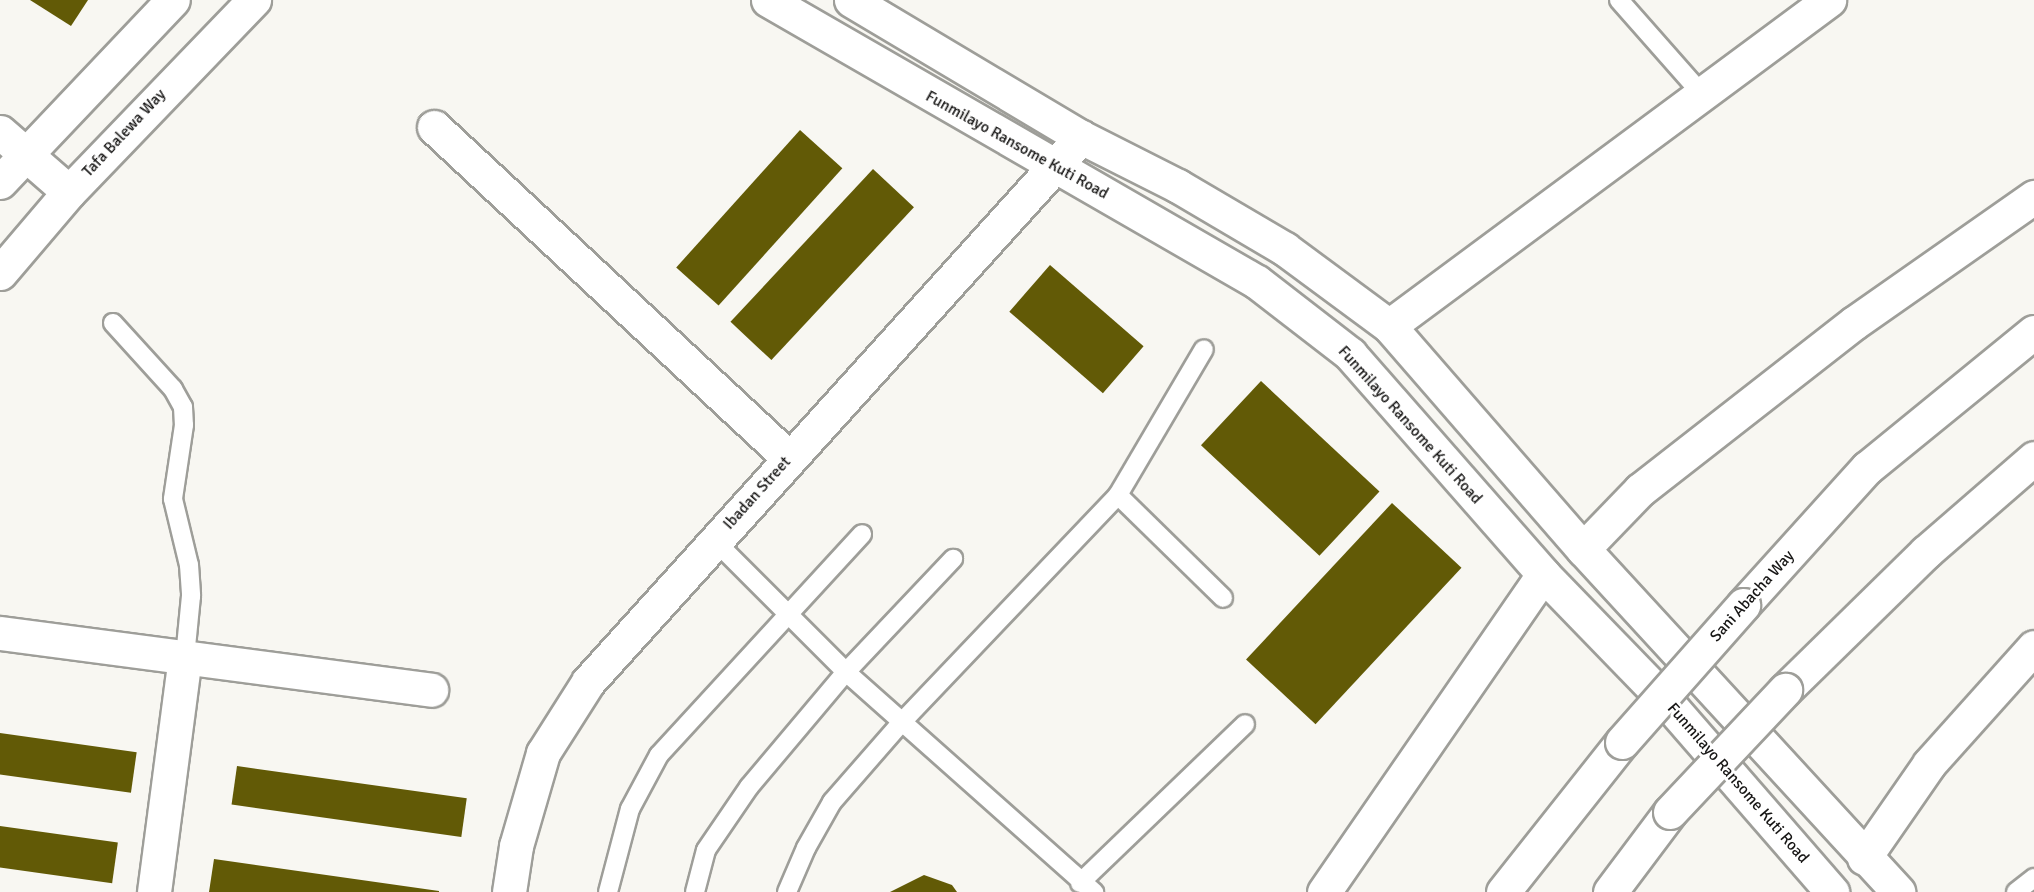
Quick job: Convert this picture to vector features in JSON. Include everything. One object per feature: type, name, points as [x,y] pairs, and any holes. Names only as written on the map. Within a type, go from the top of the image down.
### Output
[{"type":"main road","points":[[0,183],[173,0]]},
{"type":"main road","name":"Tafa Balewa Way","points":[[0,273],[69,192],[254,0]]},
{"type":"main road","name":"Funmilayo Ransome Kuti Road","points":[[768,0],[1257,282],[1350,354],[1543,574],[1667,702],[1832,892]]},
{"type":"main road","points":[[851,0],[1081,137],[1178,186],[1285,249],[1389,326],[1583,549],[1864,858],[1898,892]]},
{"type":"main road","points":[[1389,326],[1829,0]]},
{"type":"main road","points":[[434,127],[789,458]]},
{"type":"main road","points":[[0,132],[27,153],[69,192]]},
{"type":"main road","name":"Ibadan Street","points":[[509,892],[516,846],[543,753],[588,682],[714,540],[1081,137]]},
{"type":"main road","points":[[1583,549],[1640,490],[1854,322],[2034,197]]},
{"type":"main road","name":"Sani Abacha Way","points":[[1503,892],[1622,742],[1867,468],[2034,332]]},
{"type":"main road","points":[[1610,892],[1670,812],[1785,690],[1926,552],[2034,458]]},
{"type":"main road","points":[[1324,892],[1543,574]]},
{"type":"main road","points":[[0,633],[431,690]]},
{"type":"main road","points":[[1864,858],[1929,764],[2034,647]]},
{"type":"main road","points":[[154,892],[185,657]]},
{"type":"lane","points":[[1619,0],[1701,93]]},
{"type":"lane","points":[[112,324],[173,389],[183,407],[184,425],[173,499],[189,565],[191,596],[185,657]]},
{"type":"lane","points":[[787,892],[806,848],[832,802],[901,723],[1118,495],[1204,349]]},
{"type":"lane","points":[[1118,495],[1223,597]]},
{"type":"lane","points":[[608,892],[630,809],[659,755],[786,613],[862,534]]},
{"type":"lane","points":[[714,540],[846,672],[1087,887],[1245,724]]},
{"type":"lane","points":[[695,892],[706,850],[736,805],[846,672],[954,559]]},
{"type":"lane","points":[[2016,892],[2034,878]]},
{"type":"building","points":[[30,0],[88,0],[71,26]]},
{"type":"building","points":[[800,130],[842,168],[719,306],[676,267]]},
{"type":"building","points":[[873,169],[914,207],[771,360],[730,322]]},
{"type":"building","points":[[1050,265],[1144,346],[1103,393],[1009,312]]},
{"type":"building","points":[[1261,381],[1379,491],[1319,556],[1201,445]]},
{"type":"building","points":[[1392,503],[1461,568],[1316,724],[1246,660]]},
{"type":"building","points":[[0,733],[137,752],[131,793],[0,774]]},
{"type":"building","points":[[237,766],[467,798],[461,837],[232,805]]},
{"type":"building","points":[[0,826],[118,843],[112,883],[0,867]]},
{"type":"building","points":[[214,859],[439,891],[439,892],[209,892]]},
{"type":"building","points":[[924,875],[952,885],[957,892],[890,892]]}]
